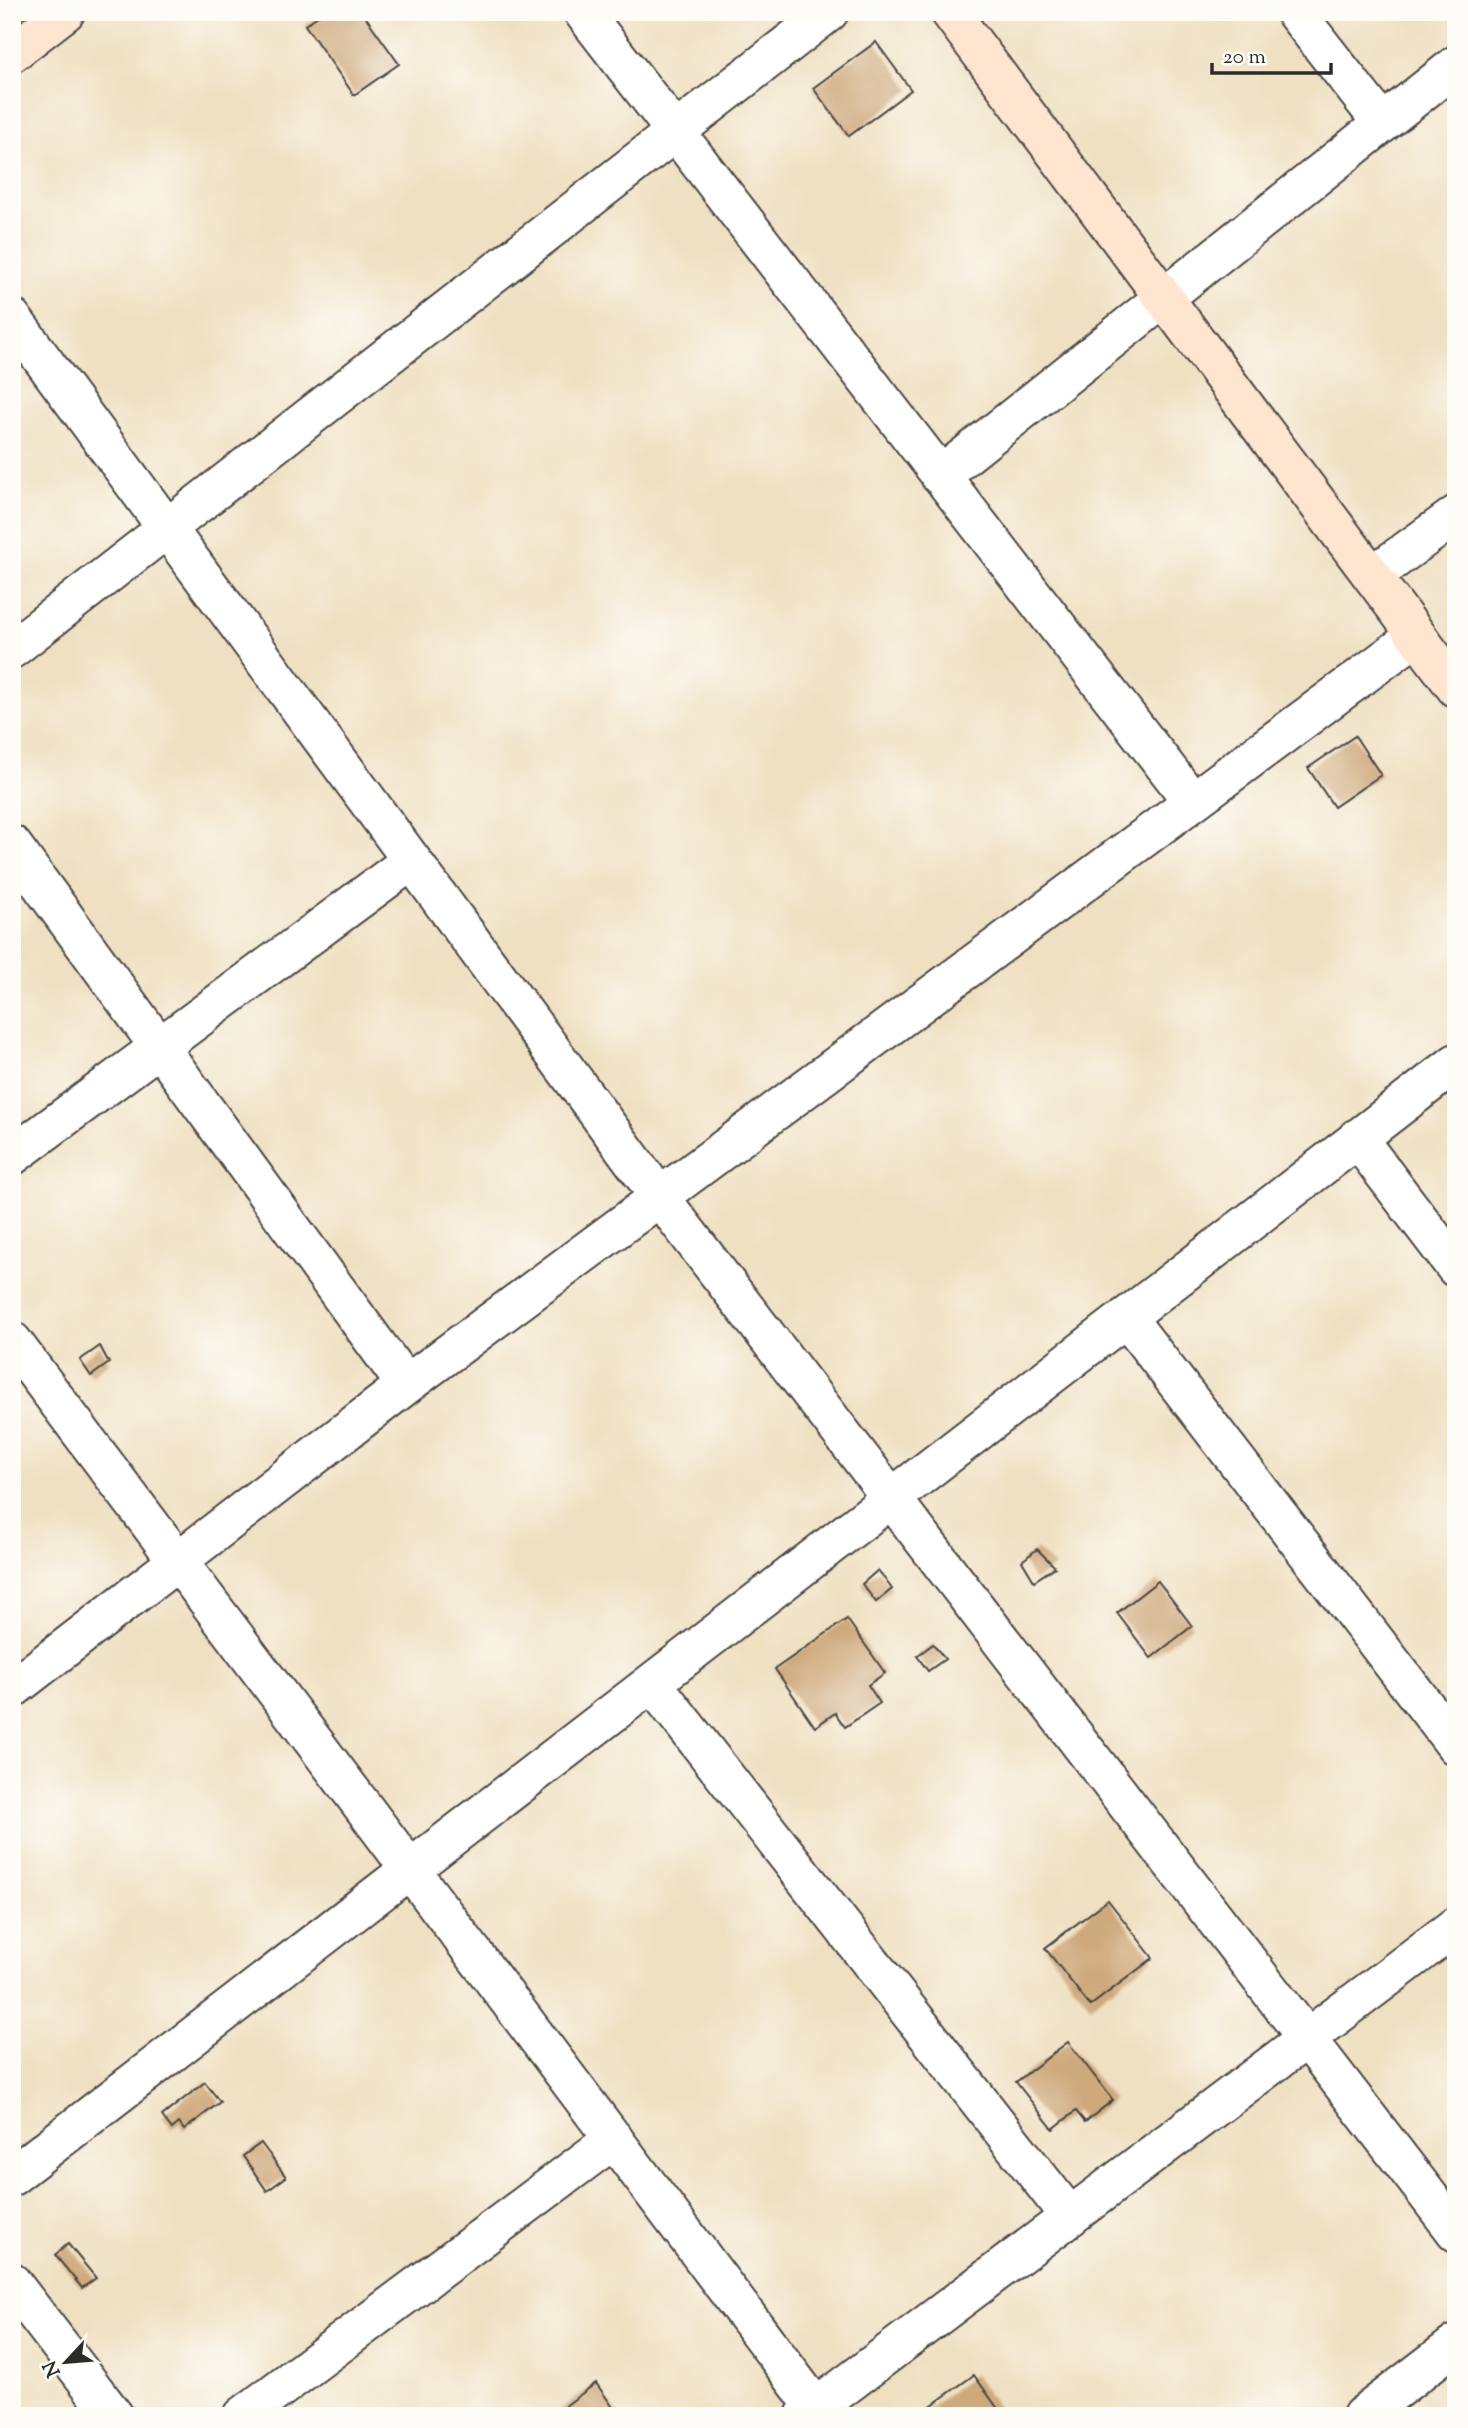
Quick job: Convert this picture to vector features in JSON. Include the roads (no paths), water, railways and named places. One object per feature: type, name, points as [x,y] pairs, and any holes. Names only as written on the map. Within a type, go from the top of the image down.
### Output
[{"type":"street","points":[[12,53],[65,12]]},
{"type":"street","points":[[583,12],[1192,801]]},
{"type":"street","points":[[12,649],[829,12]]},
{"type":"street","points":[[950,12],[1456,688]]},
{"type":"street","points":[[1295,12],[1382,123]]},
{"type":"street","points":[[940,476],[1456,65]]},
{"type":"street","points":[[12,318],[659,1196],[1456,2232]]},
{"type":"street","points":[[1373,575],[1456,515]]},
{"type":"street","points":[[12,1689],[406,1385],[1416,636]]},
{"type":"street","points":[[12,845],[406,1385]]},
{"type":"street","points":[[12,1156],[411,861]]},
{"type":"street","points":[[12,2176],[1456,1063]]},
{"type":"street","points":[[1357,1139],[1456,1268]]},
{"type":"street","points":[[1126,1317],[1456,1746]]},
{"type":"street","points":[[12,1341],[614,2139],[815,2413],[1456,1926]]},
{"type":"street","points":[[652,1683],[1070,2217]]},
{"type":"street","points":[[243,2416],[614,2139]]},
{"type":"street","points":[[12,2283],[114,2416]]},
{"type":"street","points":[[1362,2416],[1456,2344]]}]
